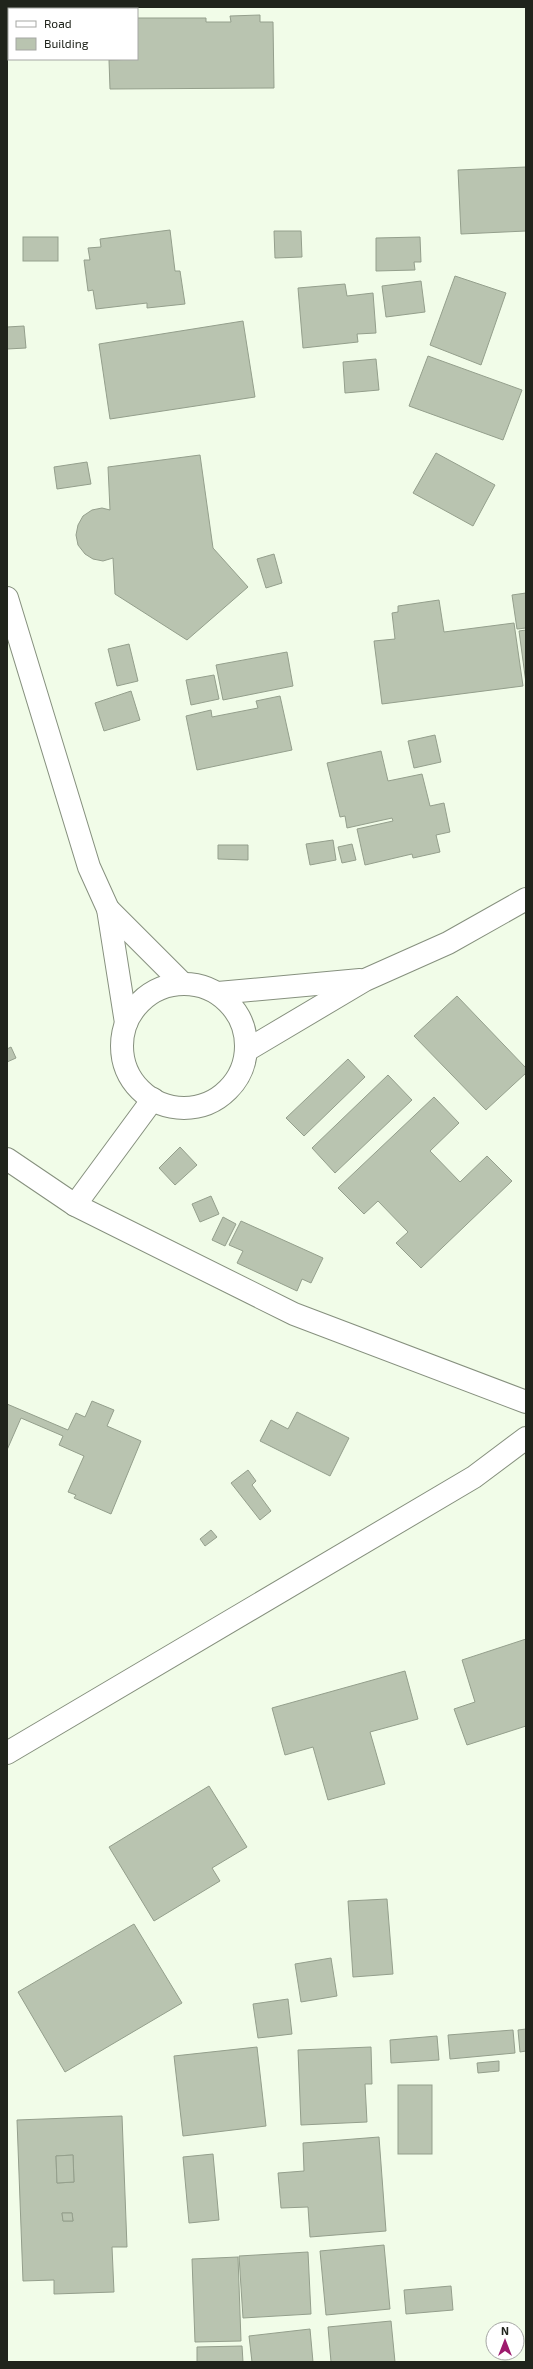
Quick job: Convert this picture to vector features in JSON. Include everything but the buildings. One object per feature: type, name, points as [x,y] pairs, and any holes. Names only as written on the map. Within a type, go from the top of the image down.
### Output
[{"type":"street","points":[[7,598],[89,867],[108,909],[126,1023],[122,1045],[126,1066],[136,1085],[153,1099],[173,1107],[194,1107],[214,1100],[230,1088],[242,1071],[247,1050],[244,1028],[234,1008],[218,993],[201,986],[182,983],[159,989],[139,1003],[126,1023]]},
{"type":"street","points":[[247,1050],[365,980],[448,943],[526,899]]},
{"type":"street","points":[[108,909],[182,983]]},
{"type":"street","points":[[218,993],[365,980]]},
{"type":"street","points":[[75,1205],[153,1099]]},
{"type":"street","points":[[7,1159],[75,1205],[294,1314],[526,1402]]},
{"type":"street","points":[[7,1753],[474,1477],[526,1438]]}]
